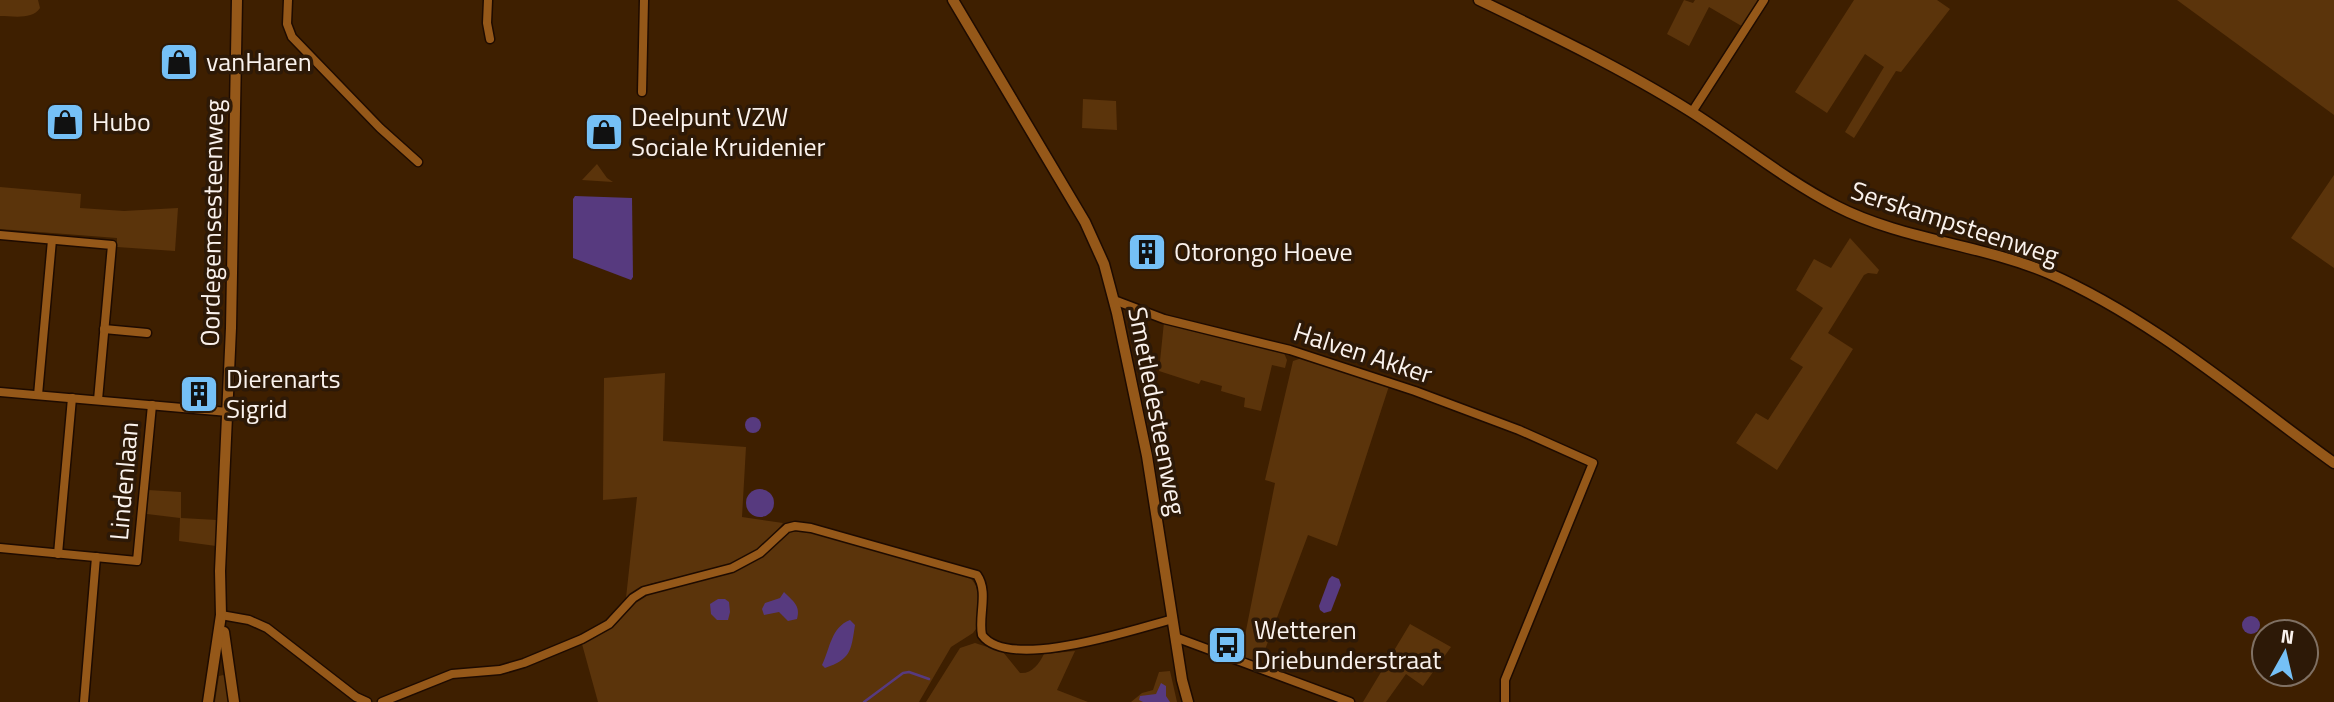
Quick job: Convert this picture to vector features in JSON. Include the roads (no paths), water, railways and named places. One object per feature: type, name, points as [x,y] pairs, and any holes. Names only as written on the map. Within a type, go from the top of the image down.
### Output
[{"type":"street","name":"Oordegemsesteenweg","points":[[234,702],[221,615],[220,571],[228,412],[237,0]]},
{"type":"street","points":[[289,0],[288,24],[292,37],[380,128],[418,162]]},
{"type":"street","points":[[488,0],[487,23],[490,39]]},
{"type":"street","points":[[642,92],[644,0]]},
{"type":"street","name":"Smetledesteenweg","points":[[953,0],[1099,250],[1114,300],[1147,456],[1182,680],[1188,702]]},
{"type":"street","name":"Serskampsteenweg","points":[[1479,0],[1628,75],[1692,112],[1783,174],[1850,213],[2011,260],[2078,286],[2156,333],[2334,463]]},
{"type":"street","points":[[1692,112],[1765,0]]},
{"type":"street","points":[[0,235],[52,240],[38,395]]},
{"type":"street","name":"Lindenlaan","points":[[52,240],[112,245],[98,400]]},
{"type":"street","name":"Halven Akker","points":[[1114,300],[1164,319],[1290,351],[1415,391],[1519,430],[1593,463],[1505,680],[1505,702]]},
{"type":"street","points":[[104,329],[147,333]]},
{"type":"street","name":"Lindenlaan","points":[[0,392],[228,412]]},
{"type":"street","points":[[58,554],[72,398]]},
{"type":"street","name":"Lindenlaan","points":[[96,557],[137,561],[152,405]]},
{"type":"street","points":[[382,702],[452,674],[499,670],[524,663],[582,639],[609,624],[633,598],[645,591],[732,568],[760,553],[783,531],[795,526],[811,528],[977,575],[982,584],[982,635],[999,646],[1059,649],[1173,619]]},
{"type":"street","points":[[0,548],[96,557],[84,702]]},
{"type":"street","name":"Oordegemsesteenweg","points":[[208,702],[221,615]]},
{"type":"street","points":[[221,615],[249,620],[267,628],[356,697],[367,702]]},
{"type":"street","points":[[1175,637],[1350,702]]},
{"type":"waterway","points":[[864,702],[903,673],[909,672],[929,679]]},
{"type":"place","name":"vanHaren","points":[[179,62]]},
{"type":"place","name":"Hubo","points":[[65,122]]},
{"type":"place","name":"Deelpunt VZW Sociale Kruidenier","points":[[604,132]]},
{"type":"place","name":"Otorongo Hoeve","points":[[1147,252]]},
{"type":"place","name":"Dierenarts Sigrid","points":[[199,394]]},
{"type":"place","name":"Wetteren Driebunderstraat","points":[[1227,645]]}]
